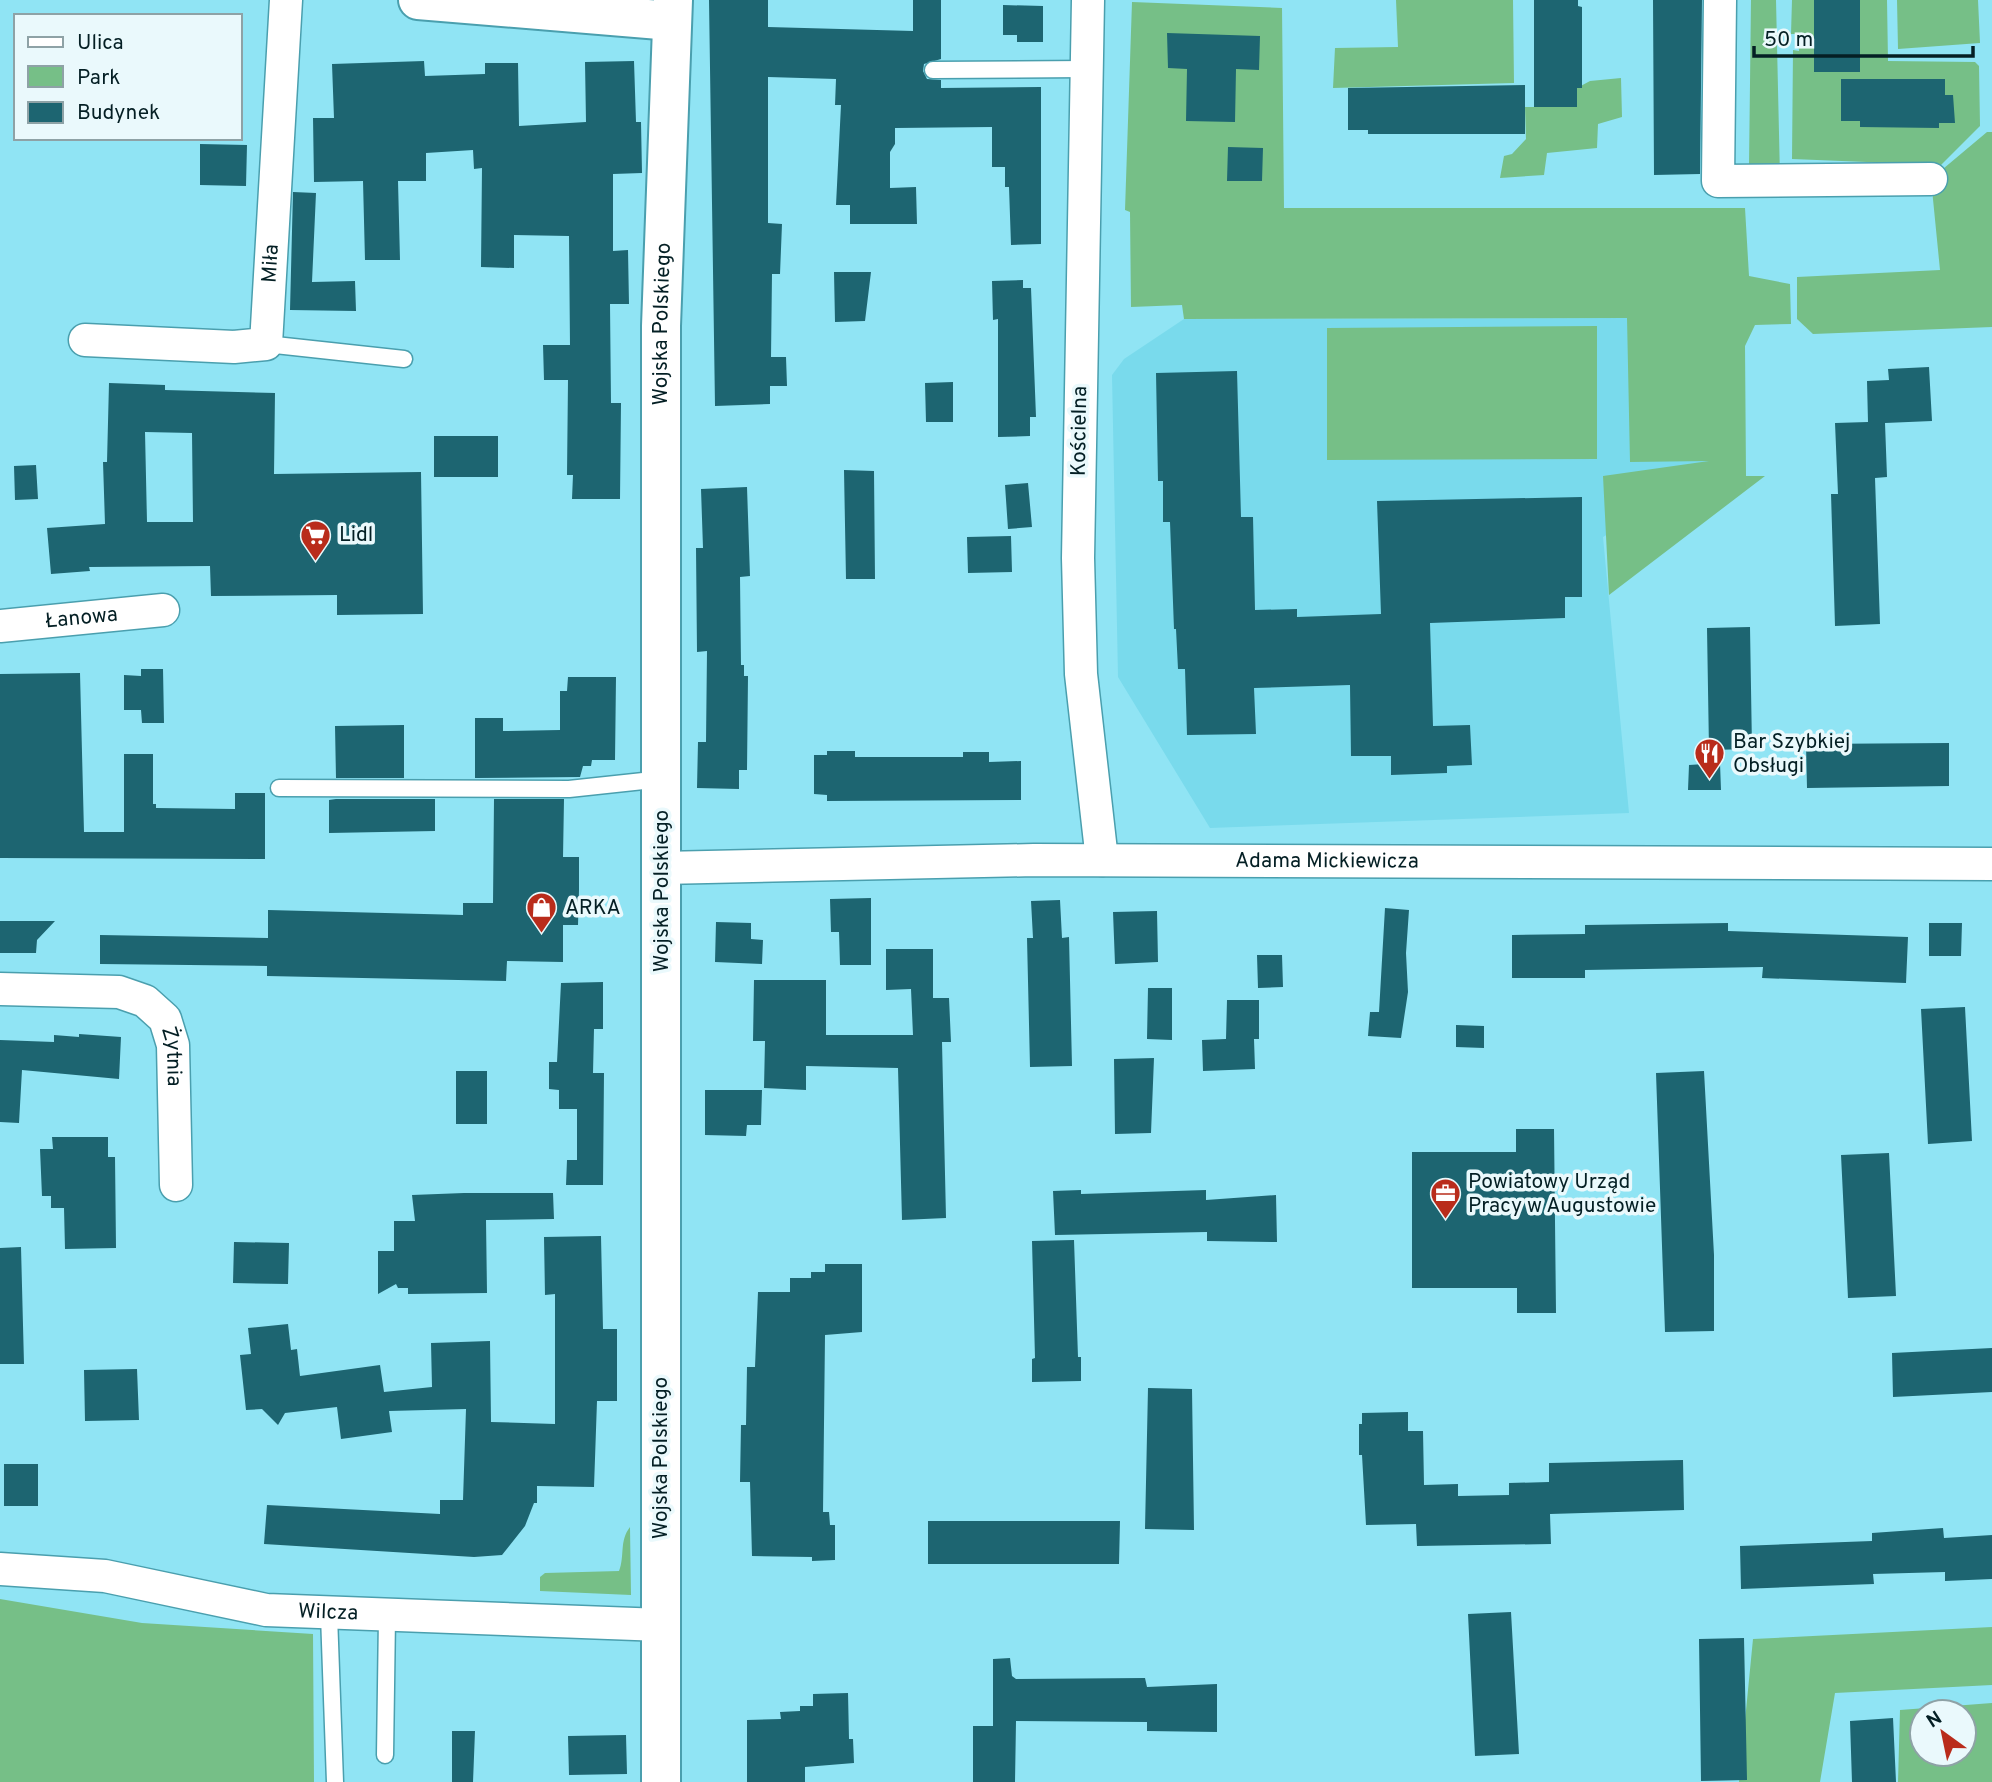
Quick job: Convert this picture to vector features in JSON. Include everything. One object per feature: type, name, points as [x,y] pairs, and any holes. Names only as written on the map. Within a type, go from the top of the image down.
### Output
[{"type":"street","name":"Miła","points":[[266,344],[286,0]]},
{"type":"street","points":[[418,0],[672,10]]},
{"type":"street","name":"Kościelna","points":[[1088,0],[1078,558],[1081,674],[1102,860]]},
{"type":"street","points":[[1720,0],[1718,181],[1931,180]]},
{"type":"street","name":"Wojska Polskiego","points":[[661,1782],[660,326],[672,10]]},
{"type":"street","points":[[85,340],[222,347],[266,344]]},
{"type":"street","name":"Łanowa","points":[[0,626],[163,610]]},
{"type":"street","name":"Adama Mickiewicza","points":[[662,868],[1102,860],[1992,864]]},
{"type":"street","name":"Żytnia","points":[[0,989],[119,992],[145,1001],[165,1019],[173,1045],[176,1185]]},
{"type":"street","name":"Wilcza","points":[[0,1569],[104,1576],[266,1610],[329,1615],[662,1625]]},
{"type":"lane","points":[[933,70],[1087,69]]},
{"type":"lane","points":[[266,344],[404,359]]},
{"type":"lane","points":[[279,788],[569,789],[662,779]]},
{"type":"lane","points":[[329,1615],[335,1782]]},
{"type":"lane","points":[[386,1755],[387,1617]]},
{"type":"shaded area","points":[[1627,318],[1734,462],[1603,537],[1629,813],[1210,828],[1118,677],[1112,375],[1124,359],[1184,319]]},
{"type":"green space","points":[[1396,0],[1513,0],[1514,83],[1333,88],[1335,48],[1398,47]]},
{"type":"green space","points":[[1751,0],[1776,0],[1780,178],[1749,166]]},
{"type":"green space","points":[[1792,0],[1887,0],[1888,61],[1975,62],[1979,66],[1980,126],[1941,165],[1792,159],[1793,50],[1799,51],[1798,34],[1791,34]]},
{"type":"green space","points":[[1897,0],[1978,0],[1980,43],[1898,49]]},
{"type":"green space","points":[[1132,2],[1282,8],[1284,208],[1745,208],[1749,276],[1790,284],[1791,324],[1755,325],[1745,346],[1746,476],[1765,476],[1609,595],[1603,476],[1709,461],[1630,462],[1627,318],[1184,319],[1182,305],[1131,307],[1130,212],[1125,210]]},
{"type":"green space","points":[[1621,78],[1622,117],[1598,124],[1597,148],[1547,153],[1544,175],[1500,178],[1504,156],[1512,154],[1526,139],[1525,107],[1577,107],[1577,88],[1590,81]]},
{"type":"green space","points":[[1987,132],[1992,132],[1992,327],[1813,334],[1797,319],[1797,277],[1940,270],[1931,179]]},
{"type":"green space","points":[[1597,326],[1597,459],[1327,460],[1327,328]]},
{"type":"green space","points":[[630,1527],[631,1595],[540,1591],[540,1577],[545,1573],[619,1571],[624,1538]]},
{"type":"green space","points":[[0,1599],[142,1623],[313,1634],[314,1782],[0,1782]]},
{"type":"green space","points":[[1992,1627],[1992,1685],[1835,1693],[1820,1782],[1739,1782],[1753,1639]]},
{"type":"green space","points":[[1992,1703],[1992,1782],[1898,1782],[1900,1710],[1908,1709],[1908,1768],[1978,1768],[1978,1704]]},
{"type":"building","points":[[709,0],[768,0],[768,27],[913,31],[913,0],[941,0],[941,59],[924,64],[923,71],[927,79],[941,80],[941,88],[1041,87],[1041,244],[1011,245],[1009,187],[1005,187],[1005,167],[992,167],[992,127],[895,128],[895,144],[890,152],[890,188],[916,187],[917,224],[850,224],[850,205],[836,205],[841,105],[835,105],[836,79],[768,77],[768,223],[782,224],[780,274],[772,274],[771,357],[786,357],[787,386],[770,386],[770,404],[715,406]]},
{"type":"building","points":[[1534,0],[1578,0],[1578,6],[1582,7],[1582,88],[1577,88],[1577,107],[1534,107]]},
{"type":"building","points":[[1653,0],[1702,0],[1700,174],[1654,175]]},
{"type":"building","points":[[1814,0],[1860,0],[1860,72],[1814,72]]},
{"type":"building","points":[[1003,5],[1043,6],[1043,42],[1017,42],[1017,35],[1003,35]]},
{"type":"building","points":[[1167,33],[1260,36],[1259,70],[1236,69],[1235,122],[1186,121],[1187,69],[1168,68]]},
{"type":"building","points":[[424,61],[425,76],[485,74],[485,63],[518,63],[519,126],[586,122],[585,62],[634,61],[636,122],[641,122],[642,173],[613,174],[613,251],[628,250],[629,304],[610,304],[611,403],[621,403],[620,499],[572,499],[573,475],[567,475],[568,380],[544,380],[543,345],[570,345],[569,236],[514,235],[514,268],[481,267],[482,168],[474,169],[473,150],[426,153],[426,181],[398,181],[400,260],[365,260],[363,181],[314,182],[313,118],[334,118],[332,64]]},
{"type":"building","points":[[1841,79],[1945,79],[1945,95],[1953,95],[1955,123],[1939,123],[1939,128],[1860,127],[1860,121],[1841,121]]},
{"type":"building","points":[[1525,85],[1525,134],[1368,134],[1368,130],[1348,130],[1348,88]]},
{"type":"building","points":[[200,144],[247,145],[246,186],[200,185]]},
{"type":"building","points":[[1228,147],[1263,148],[1262,181],[1227,181]]},
{"type":"building","points":[[293,192],[316,193],[312,282],[355,281],[356,311],[290,310]]},
{"type":"building","points":[[834,272],[871,272],[865,321],[835,322]]},
{"type":"building","points":[[1023,280],[1023,288],[1031,288],[1036,417],[1030,417],[1030,436],[998,437],[998,319],[993,320],[992,281]]},
{"type":"building","points":[[1929,367],[1932,421],[1885,423],[1887,477],[1875,478],[1880,624],[1835,626],[1831,494],[1838,494],[1835,423],[1868,422],[1867,381],[1889,380],[1888,369]]},
{"type":"building","points":[[1237,371],[1241,517],[1253,517],[1255,610],[1297,609],[1297,617],[1381,614],[1377,501],[1582,497],[1582,597],[1565,597],[1565,618],[1430,623],[1433,726],[1470,725],[1472,765],[1447,766],[1447,773],[1391,775],[1391,756],[1351,756],[1350,685],[1254,688],[1256,734],[1187,735],[1185,669],[1178,669],[1174,629],[1170,522],[1163,522],[1163,481],[1158,481],[1156,373]]},
{"type":"building","points":[[953,382],[953,422],[926,422],[925,383]]},
{"type":"building","points":[[109,383],[165,385],[165,390],[275,393],[274,474],[421,472],[423,614],[337,615],[337,595],[211,596],[210,566],[89,567],[90,571],[51,574],[47,528],[105,524],[103,462],[107,462]],"holes":[[[145,432],[192,433],[193,522],[147,522]]]},
{"type":"building","points":[[434,436],[498,436],[498,477],[434,477]]},
{"type":"building","points":[[36,465],[38,499],[15,500],[14,466]]},
{"type":"building","points":[[844,470],[874,471],[875,579],[846,579]]},
{"type":"building","points":[[1028,483],[1032,527],[1008,529],[1005,485]]},
{"type":"building","points":[[747,487],[750,576],[740,577],[741,665],[744,665],[744,676],[748,676],[747,770],[739,770],[739,789],[697,788],[698,742],[706,742],[707,651],[697,652],[696,548],[703,548],[701,489]]},
{"type":"building","points":[[1011,536],[1012,572],[968,573],[967,537]]},
{"type":"building","points":[[1750,627],[1752,749],[1709,750],[1707,628]]},
{"type":"building","points":[[141,669],[163,669],[164,723],[142,723],[141,710],[124,710],[124,675],[141,676]]},
{"type":"building","points":[[80,673],[84,832],[124,832],[124,754],[153,754],[153,804],[156,804],[156,808],[235,809],[235,793],[265,793],[265,859],[0,858],[0,674]]},
{"type":"building","points":[[568,677],[616,677],[615,760],[592,760],[591,766],[583,766],[580,777],[475,778],[475,718],[503,718],[503,731],[560,730],[560,691],[567,691]]},
{"type":"building","points":[[404,725],[404,778],[336,778],[335,726]]},
{"type":"building","points":[[1949,743],[1949,786],[1807,788],[1806,744]]},
{"type":"building","points":[[827,751],[855,751],[855,757],[963,757],[963,752],[989,752],[989,762],[1021,761],[1021,800],[827,801],[827,795],[814,794],[814,755],[827,755]]},
{"type":"building","points":[[1720,763],[1721,790],[1688,790],[1689,765]]},
{"type":"building","points":[[435,799],[435,831],[329,833],[329,800]]},
{"type":"building","points":[[494,799],[564,799],[563,857],[579,857],[579,890],[578,925],[563,925],[563,962],[507,961],[506,981],[267,976],[267,966],[100,964],[100,935],[268,938],[268,910],[463,915],[463,903],[493,903]]},
{"type":"building","points":[[871,898],[871,965],[840,965],[839,932],[831,932],[830,899]]},
{"type":"building","points":[[1060,900],[1062,938],[1069,937],[1072,1066],[1030,1067],[1027,938],[1033,938],[1031,901]]},
{"type":"building","points":[[1385,908],[1409,910],[1406,953],[1408,992],[1401,1038],[1368,1036],[1370,1012],[1379,1012]]},
{"type":"building","points":[[1157,911],[1158,962],[1115,964],[1113,912]]},
{"type":"building","points":[[0,921],[55,921],[37,940],[36,953],[0,953]]},
{"type":"building","points":[[716,922],[751,923],[751,939],[763,940],[762,964],[715,962]]},
{"type":"building","points":[[1728,923],[1728,931],[1908,937],[1906,983],[1762,978],[1763,967],[1585,970],[1585,978],[1512,978],[1512,935],[1585,934],[1585,925]]},
{"type":"building","points":[[1929,923],[1962,923],[1961,956],[1929,956]]},
{"type":"building","points":[[886,949],[933,949],[933,998],[949,998],[951,1042],[942,1042],[946,1218],[902,1220],[898,1068],[806,1066],[806,1090],[764,1088],[765,1041],[753,1041],[754,980],[826,980],[826,1035],[913,1035],[911,989],[886,990]]},
{"type":"building","points":[[1257,955],[1282,955],[1283,987],[1258,988]]},
{"type":"building","points":[[603,982],[603,1029],[594,1029],[593,1073],[604,1073],[603,1185],[566,1185],[567,1160],[577,1160],[577,1109],[559,1109],[559,1090],[549,1089],[549,1062],[557,1062],[561,983]]},
{"type":"building","points":[[1148,988],[1172,988],[1172,1040],[1147,1039]]},
{"type":"building","points":[[1227,1000],[1259,1000],[1259,1039],[1254,1039],[1255,1069],[1203,1071],[1202,1040],[1226,1039]]},
{"type":"building","points":[[1965,1007],[1972,1141],[1928,1144],[1921,1009]]},
{"type":"building","points":[[1456,1025],[1484,1026],[1484,1048],[1456,1047]]},
{"type":"building","points":[[79,1034],[121,1037],[119,1079],[22,1070],[19,1123],[0,1122],[0,1040],[54,1042],[54,1035],[79,1037]]},
{"type":"building","points":[[1154,1058],[1151,1133],[1115,1134],[1114,1059]]},
{"type":"building","points":[[456,1071],[487,1071],[487,1124],[456,1124]]},
{"type":"building","points":[[1704,1071],[1714,1255],[1714,1331],[1665,1332],[1656,1073]]},
{"type":"building","points":[[705,1090],[762,1090],[761,1125],[747,1125],[746,1136],[705,1135]]},
{"type":"building","name":"Powiatowy Urząd Pracy w Augustowie","points":[[1516,1129],[1554,1129],[1556,1313],[1517,1313],[1517,1288],[1412,1288],[1412,1152],[1516,1152]]},
{"type":"building","points":[[52,1137],[108,1137],[108,1157],[115,1157],[116,1248],[65,1249],[64,1208],[51,1208],[51,1196],[42,1196],[40,1149],[53,1149]]},
{"type":"building","points":[[1889,1153],[1896,1296],[1848,1298],[1841,1155]]},
{"type":"building","points":[[1081,1190],[1081,1194],[1206,1190],[1206,1200],[1276,1195],[1277,1242],[1207,1241],[1207,1232],[1055,1235],[1053,1191]]},
{"type":"building","points":[[553,1193],[554,1219],[486,1220],[487,1293],[408,1294],[408,1288],[398,1288],[396,1284],[378,1294],[378,1251],[394,1251],[394,1221],[415,1221],[412,1195]]},
{"type":"building","points":[[601,1236],[603,1329],[617,1329],[617,1401],[597,1401],[594,1487],[537,1486],[537,1503],[534,1503],[525,1526],[502,1555],[474,1557],[264,1544],[267,1505],[440,1514],[440,1500],[463,1500],[466,1409],[389,1411],[392,1432],[341,1439],[337,1407],[285,1413],[278,1425],[262,1409],[246,1410],[240,1355],[251,1354],[248,1328],[288,1324],[291,1350],[297,1349],[300,1376],[380,1365],[384,1392],[432,1387],[431,1343],[490,1341],[491,1422],[555,1424],[555,1294],[545,1295],[544,1237]]},
{"type":"building","points":[[1074,1240],[1081,1381],[1032,1382],[1032,1359],[1035,1358],[1032,1241]]},
{"type":"building","points":[[234,1242],[289,1243],[288,1284],[233,1283]]},
{"type":"building","points":[[21,1247],[24,1364],[0,1364],[0,1248]]},
{"type":"building","points":[[825,1264],[862,1264],[862,1332],[825,1335],[823,1512],[829,1512],[830,1525],[835,1525],[835,1560],[812,1561],[812,1557],[752,1556],[750,1482],[740,1482],[741,1425],[746,1425],[747,1367],[755,1367],[758,1292],[790,1292],[790,1278],[811,1278],[811,1272],[825,1272]]},
{"type":"building","points":[[1992,1348],[1992,1392],[1893,1397],[1892,1353]]},
{"type":"building","points":[[137,1369],[139,1420],[85,1421],[84,1370]]},
{"type":"building","points":[[1148,1388],[1192,1389],[1194,1530],[1145,1529]]},
{"type":"building","points":[[1408,1412],[1408,1431],[1423,1431],[1424,1485],[1458,1484],[1458,1496],[1509,1495],[1509,1483],[1549,1482],[1549,1463],[1683,1460],[1684,1510],[1550,1514],[1551,1544],[1417,1546],[1416,1524],[1366,1525],[1362,1455],[1359,1455],[1359,1424],[1362,1424],[1362,1413]]},
{"type":"building","points":[[4,1464],[38,1464],[38,1506],[4,1506]]},
{"type":"building","points":[[928,1521],[1120,1521],[1119,1564],[928,1564]]},
{"type":"building","points":[[1943,1528],[1944,1538],[1992,1535],[1992,1579],[1945,1581],[1945,1572],[1873,1574],[1874,1584],[1741,1589],[1740,1546],[1872,1541],[1872,1533]]},
{"type":"building","points":[[1511,1612],[1519,1754],[1475,1756],[1468,1614]]},
{"type":"building","points":[[1744,1638],[1747,1780],[1701,1781],[1699,1639]]},
{"type":"building","points":[[1010,1658],[1012,1676],[1016,1679],[1145,1678],[1147,1687],[1217,1684],[1217,1732],[1147,1731],[1147,1722],[1016,1721],[1015,1782],[973,1782],[973,1726],[993,1726],[993,1659]]},
{"type":"building","points":[[848,1693],[849,1739],[853,1739],[854,1763],[805,1767],[805,1782],[747,1782],[747,1720],[781,1719],[780,1712],[800,1711],[800,1706],[813,1706],[813,1694]]},
{"type":"building","points":[[1893,1718],[1896,1782],[1852,1782],[1850,1721]]},
{"type":"building","points":[[452,1731],[475,1731],[473,1782],[452,1782]]},
{"type":"building","points":[[626,1735],[627,1774],[569,1775],[568,1736]]},
{"type":"place","name":"Lidl","points":[[316,562]]},
{"type":"place","name":"Bar Szybkiej Obsługi","points":[[1710,781]]},
{"type":"place","name":"ARKA","points":[[542,935]]},
{"type":"place","name":"Powiatowy Urząd Pracy w Augustowie","points":[[1445,1221]]}]
